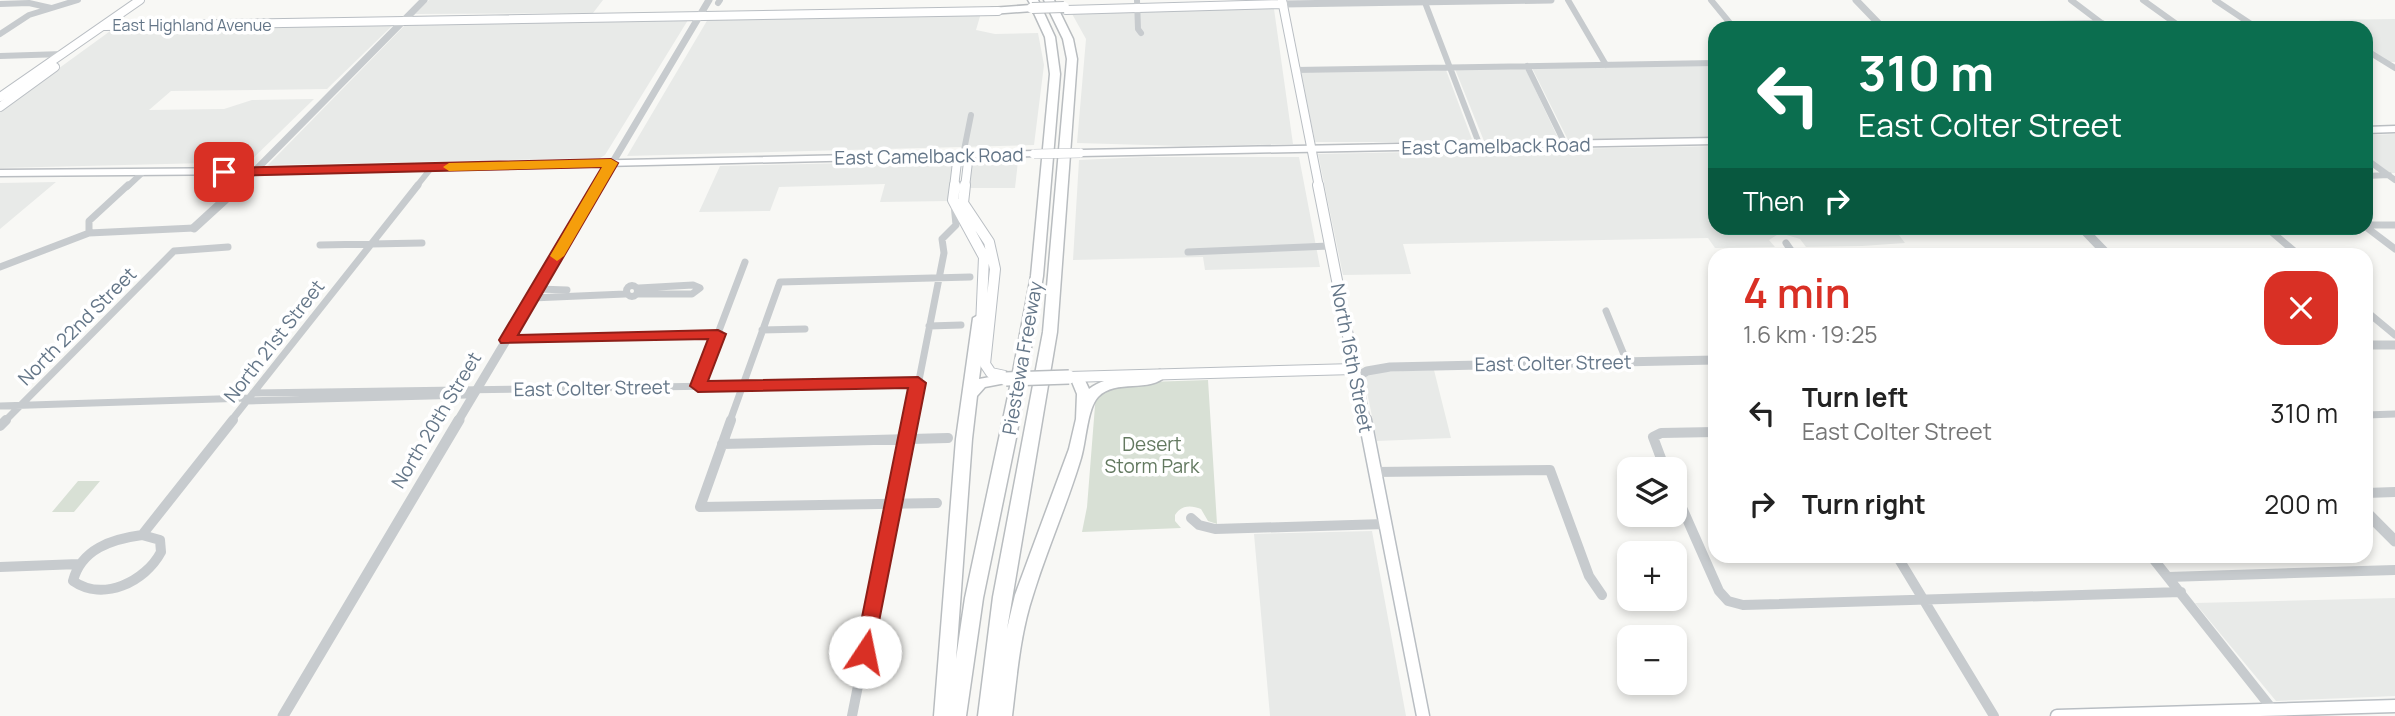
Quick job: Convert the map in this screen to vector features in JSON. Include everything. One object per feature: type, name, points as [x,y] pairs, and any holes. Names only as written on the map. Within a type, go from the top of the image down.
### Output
[{"type":"highway","name":"Piestewa Freeway","points":[[988,716],[1012,538],[1045,368],[1055,280],[1072,60],[1068,39],[1049,0]]},
{"type":"highway","points":[[993,6],[1066,5]]},
{"type":"highway","name":"Piestewa Freeway","points":[[957,716],[974,598],[1010,427],[1037,276],[1055,74],[1050,37],[1032,6]]},
{"type":"highway","points":[[943,716],[970,395],[980,318]]},
{"type":"highway","points":[[1084,406],[1091,394],[1101,386],[1112,382],[1149,380],[1160,375]]},
{"type":"highway","points":[[970,395],[976,387],[1000,380],[1073,377],[1083,385],[1081,437],[1023,596],[1003,716]]},
{"type":"main road","points":[[0,101],[141,0]]},
{"type":"main road","points":[[1066,5],[1282,2]]},
{"type":"main road","name":"North 16th Street","points":[[1282,2],[1423,716]]},
{"type":"main road","name":"East Highland Avenue","points":[[105,26],[839,13],[993,6]]},
{"type":"main road","points":[[0,101],[15,97],[61,62],[66,54]]},
{"type":"main road","points":[[0,101],[33,83]]},
{"type":"main road","points":[[2373,130],[2395,129]]},
{"type":"main road","name":"East Camelback Road","points":[[0,181],[123,177],[142,173],[1708,141]]},
{"type":"main road","points":[[963,155],[968,162],[963,203],[994,256],[995,288],[985,364],[1000,380],[980,376],[978,369],[984,257],[954,204],[953,188],[957,162],[963,155]]},
{"type":"main road","name":"East Camelback Road","points":[[0,173],[131,170],[142,173]]},
{"type":"main road","name":"East Colter Street","points":[[1073,377],[1354,371]]},
{"type":"main road","points":[[2057,716],[2252,713],[2395,706]]},
{"type":"street","points":[[0,34],[29,15],[78,0]]},
{"type":"street","points":[[0,267],[89,233],[194,228],[253,171],[256,163],[285,139],[424,0]]},
{"type":"street","name":"North 20th Street","points":[[283,716],[709,0]]},
{"type":"street","points":[[1282,2],[1551,0]]},
{"type":"street","points":[[1568,0],[1606,65]]},
{"type":"street","points":[[1711,0],[1728,21]]},
{"type":"street","points":[[1856,0],[1877,21]]},
{"type":"street","points":[[2071,0],[2099,21]]},
{"type":"street","points":[[2143,0],[2172,21]]},
{"type":"street","points":[[2215,0],[2246,21]]},
{"type":"street","points":[[1424,1],[1480,146]]},
{"type":"street","points":[[0,4],[29,3],[51,8]]},
{"type":"street","points":[[1137,3],[1138,29],[1141,33]]},
{"type":"street","points":[[0,28],[8,28]]},
{"type":"street","points":[[0,57],[66,54]]},
{"type":"street","points":[[2373,54],[2395,68]]},
{"type":"street","points":[[1295,70],[1708,63]]},
{"type":"street","points":[[1527,66],[1565,144]]},
{"type":"street","points":[[963,155],[971,115]]},
{"type":"street","points":[[2373,164],[2393,177]]},
{"type":"street","name":"North 21st Street","points":[[142,535],[432,167]]},
{"type":"street","points":[[89,233],[89,221],[142,173]]},
{"type":"street","points":[[2373,176],[2393,177]]},
{"type":"street","points":[[852,716],[943,246],[955,228],[954,204]]},
{"type":"street","points":[[2373,226],[2395,225]]},
{"type":"street","points":[[2373,232],[2395,249]]},
{"type":"street","points":[[2089,235],[2102,248]]},
{"type":"street","points":[[2275,235],[2291,248]]},
{"type":"street","points":[[320,245],[422,243]]},
{"type":"street","points":[[1786,243],[1789,248]]},
{"type":"street","points":[[943,246],[955,245]]},
{"type":"street","points":[[1188,252],[1329,246]]},
{"type":"street","name":"North 22nd Street","points":[[0,426],[177,249],[229,247]]},
{"type":"street","points":[[698,386],[745,262]]},
{"type":"street","points":[[937,503],[700,507],[780,282],[970,277]]},
{"type":"street","points":[[538,289],[692,294],[700,288],[697,285],[638,291]]},
{"type":"street","points":[[532,298],[627,291]]},
{"type":"street","points":[[1606,311],[1628,362]]},
{"type":"street","points":[[2373,317],[2395,335]]},
{"type":"street","points":[[929,326],[961,325]]},
{"type":"street","points":[[762,330],[805,329]]},
{"type":"street","points":[[507,340],[718,334]]},
{"type":"street","points":[[2373,345],[2395,345]]},
{"type":"street","name":"East Colter Street","points":[[1354,371],[1390,367],[1708,360]]},
{"type":"street","name":"East Colter Street","points":[[0,406],[249,397],[467,395],[477,390],[918,383]]},
{"type":"street","points":[[2373,415],[2395,414]]},
{"type":"street","points":[[1659,457],[1653,436],[1661,433],[1708,432]]},
{"type":"street","points":[[722,444],[948,438]]},
{"type":"street","points":[[1375,472],[1550,470],[1589,576],[1602,595]]},
{"type":"street","points":[[2373,493],[2395,492]]},
{"type":"street","points":[[1191,518],[1199,525],[1215,529],[1385,524]]},
{"type":"street","points":[[1687,520],[1718,591],[1728,601],[1742,605],[2180,592]]},
{"type":"street","points":[[2373,526],[2395,541]]},
{"type":"street","points":[[0,567],[79,564],[114,540],[142,535],[160,540],[161,556],[155,565],[130,582],[100,591],[78,588],[73,581],[79,564]]},
{"type":"street","points":[[1902,563],[1994,716]]},
{"type":"street","points":[[2157,563],[2273,710]]},
{"type":"street","points":[[2168,577],[2395,570]]},
{"type":"shaded area","points":[[429,0],[603,0],[593,13],[415,14]]},
{"type":"shaded area","points":[[1274,9],[1293,144],[1182,146],[1077,143],[1086,39],[1071,12]]},
{"type":"shaded area","points":[[981,13],[976,30],[995,34],[1038,33],[1044,65],[1034,145],[627,156],[708,19]]},
{"type":"shaded area","points":[[2395,19],[2395,62],[2389,62],[2373,53],[2373,21],[2319,20]]},
{"type":"shaded area","points":[[688,20],[605,155],[600,158],[268,165],[406,24]]},
{"type":"shaded area","points":[[394,24],[327,89],[171,91],[149,110],[224,109],[252,100],[314,99],[249,162],[0,168],[0,111],[113,29]]},
{"type":"shaded area","points":[[1708,65],[1708,137],[1568,140],[1532,68]]},
{"type":"shaded area","points":[[1525,68],[1559,140],[1484,141],[1455,69]]},
{"type":"shaded area","points":[[1446,70],[1473,142],[1315,142],[1301,72]]},
{"type":"shaded area","points":[[2395,134],[2395,173],[2390,173],[2373,161],[2373,135]]},
{"type":"shaded area","points":[[1708,146],[1708,235],[1777,235],[1769,240],[1775,247],[1715,248],[1708,238],[1403,244],[1411,274],[1343,275],[1318,154]]},
{"type":"shaded area","points":[[1299,157],[1320,267],[1205,270],[1203,257],[1073,260],[1079,160]]},
{"type":"shaded area","points":[[945,161],[954,164],[949,201],[880,202],[885,184],[779,187],[770,211],[699,212],[720,166]]},
{"type":"shaded area","points":[[1018,161],[1015,188],[968,188],[972,164]]},
{"type":"shaded area","points":[[56,182],[0,229],[0,183]]},
{"type":"shaded area","points":[[1787,235],[1899,235],[1905,243],[1806,247],[1800,239]]},
{"type":"shaded area","points":[[1434,370],[1451,438],[1377,441],[1364,377],[1373,372]]},
{"type":"shaded area","points":[[1372,531],[1406,716],[1270,716],[1254,534]]},
{"type":"shaded area","points":[[2395,598],[2395,696],[2276,701],[2195,603]]},
{"type":"green space","name":"Desert Storm Park","points":[[1208,380],[1217,524],[1208,521],[1201,509],[1190,507],[1180,509],[1175,515],[1175,521],[1181,528],[1082,532],[1087,507],[1096,393],[1117,383]]},
{"type":"green space","points":[[78,481],[100,481],[74,512],[52,512]]},
{"type":"slow traffic","points":[[449,167],[611,163],[557,256]]},
{"type":"route","points":[[224,172],[611,163],[507,340],[718,334],[698,386],[918,383],[865,652]]}]
